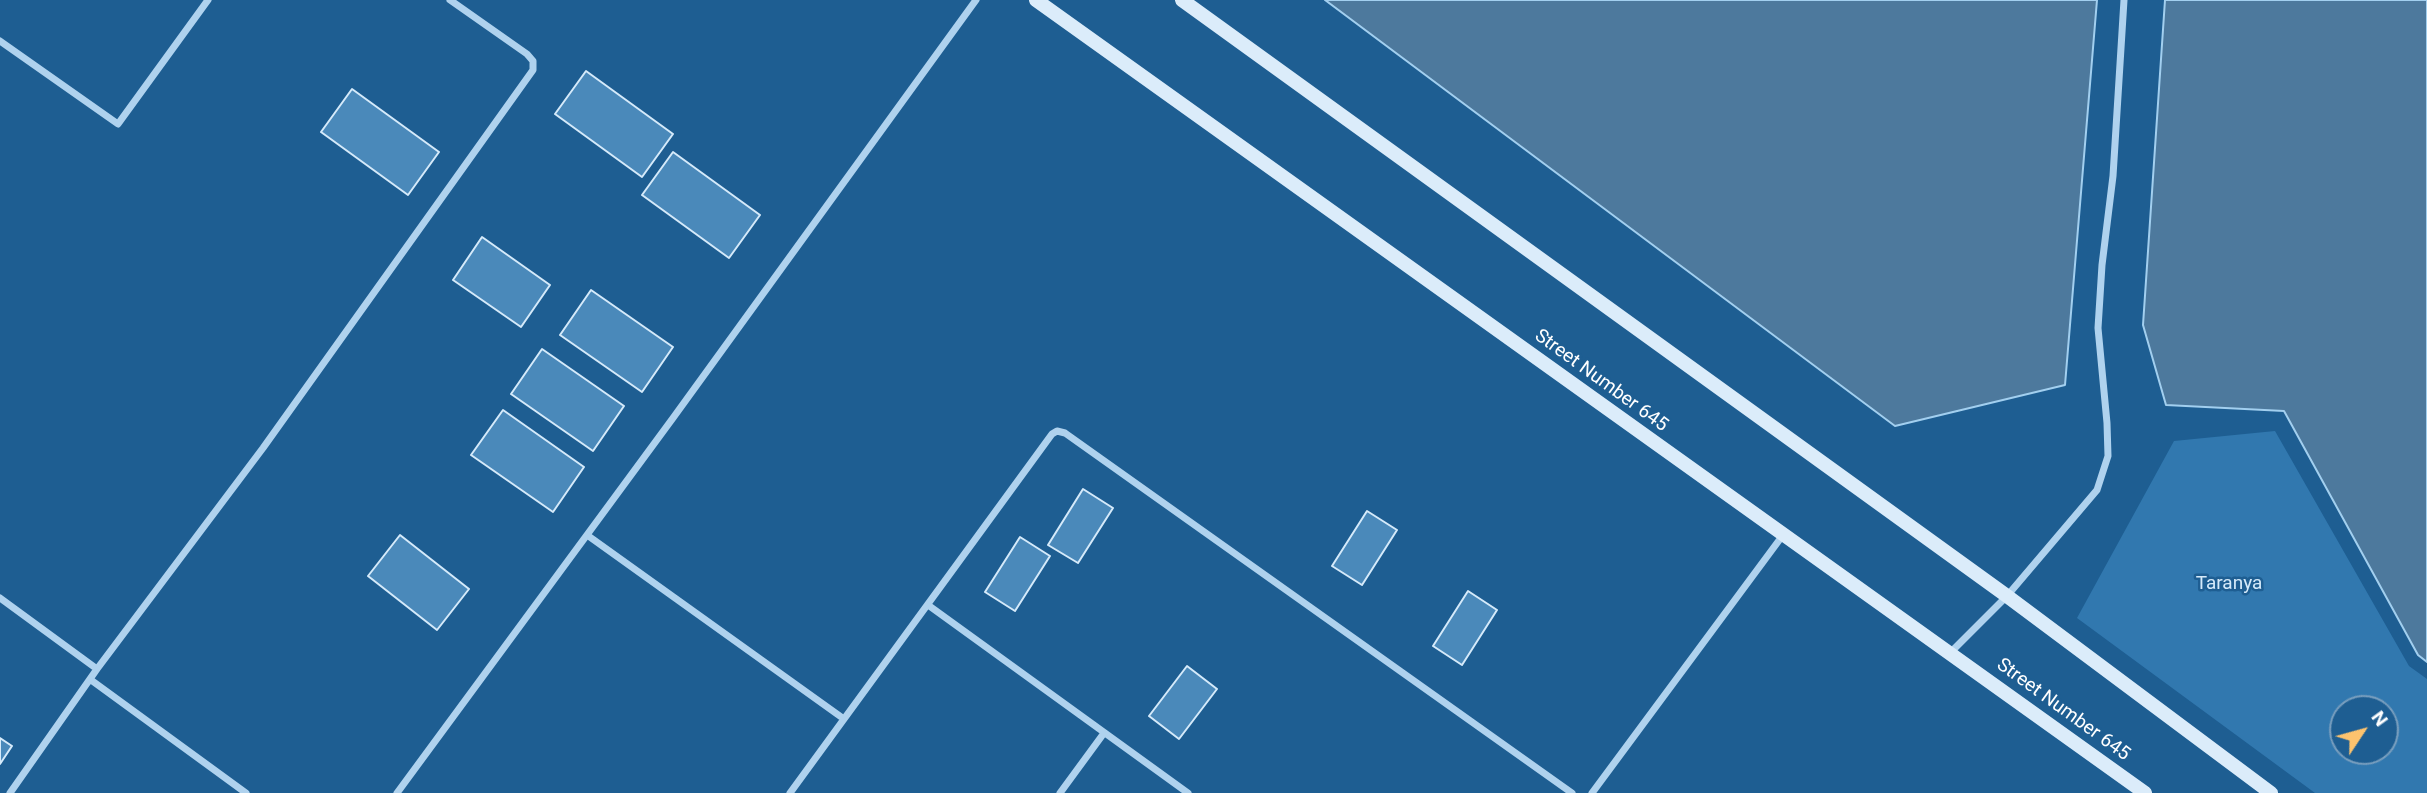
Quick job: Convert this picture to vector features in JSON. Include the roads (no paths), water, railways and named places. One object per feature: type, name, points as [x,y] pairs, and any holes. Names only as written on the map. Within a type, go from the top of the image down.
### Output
[{"type":"street","points":[[0,41],[118,124],[208,0]]},
{"type":"street","points":[[9,793],[97,669],[263,449],[533,70],[533,61],[527,54],[450,0]]},
{"type":"street","points":[[397,793],[976,0]]},
{"type":"street","name":"Street Number 645","points":[[1036,0],[2145,793]]},
{"type":"street","points":[[1182,0],[2007,596],[2271,793]]},
{"type":"street","points":[[1950,653],[2007,596],[2097,490],[2108,456],[2098,328],[2102,265],[2113,176],[2124,0]]},
{"type":"street","points":[[790,793],[1052,434],[1058,431],[1065,433],[1572,793]]},
{"type":"street","points":[[587,535],[844,719]]},
{"type":"street","points":[[1592,793],[1783,535]]},
{"type":"street","points":[[0,598],[97,669]]},
{"type":"street","points":[[928,606],[1188,793]]},
{"type":"street","points":[[91,680],[246,793]]},
{"type":"street","points":[[1060,793],[1104,733]]},
{"type":"park label","name":"Taranya","points":[[2229,584]]}]
